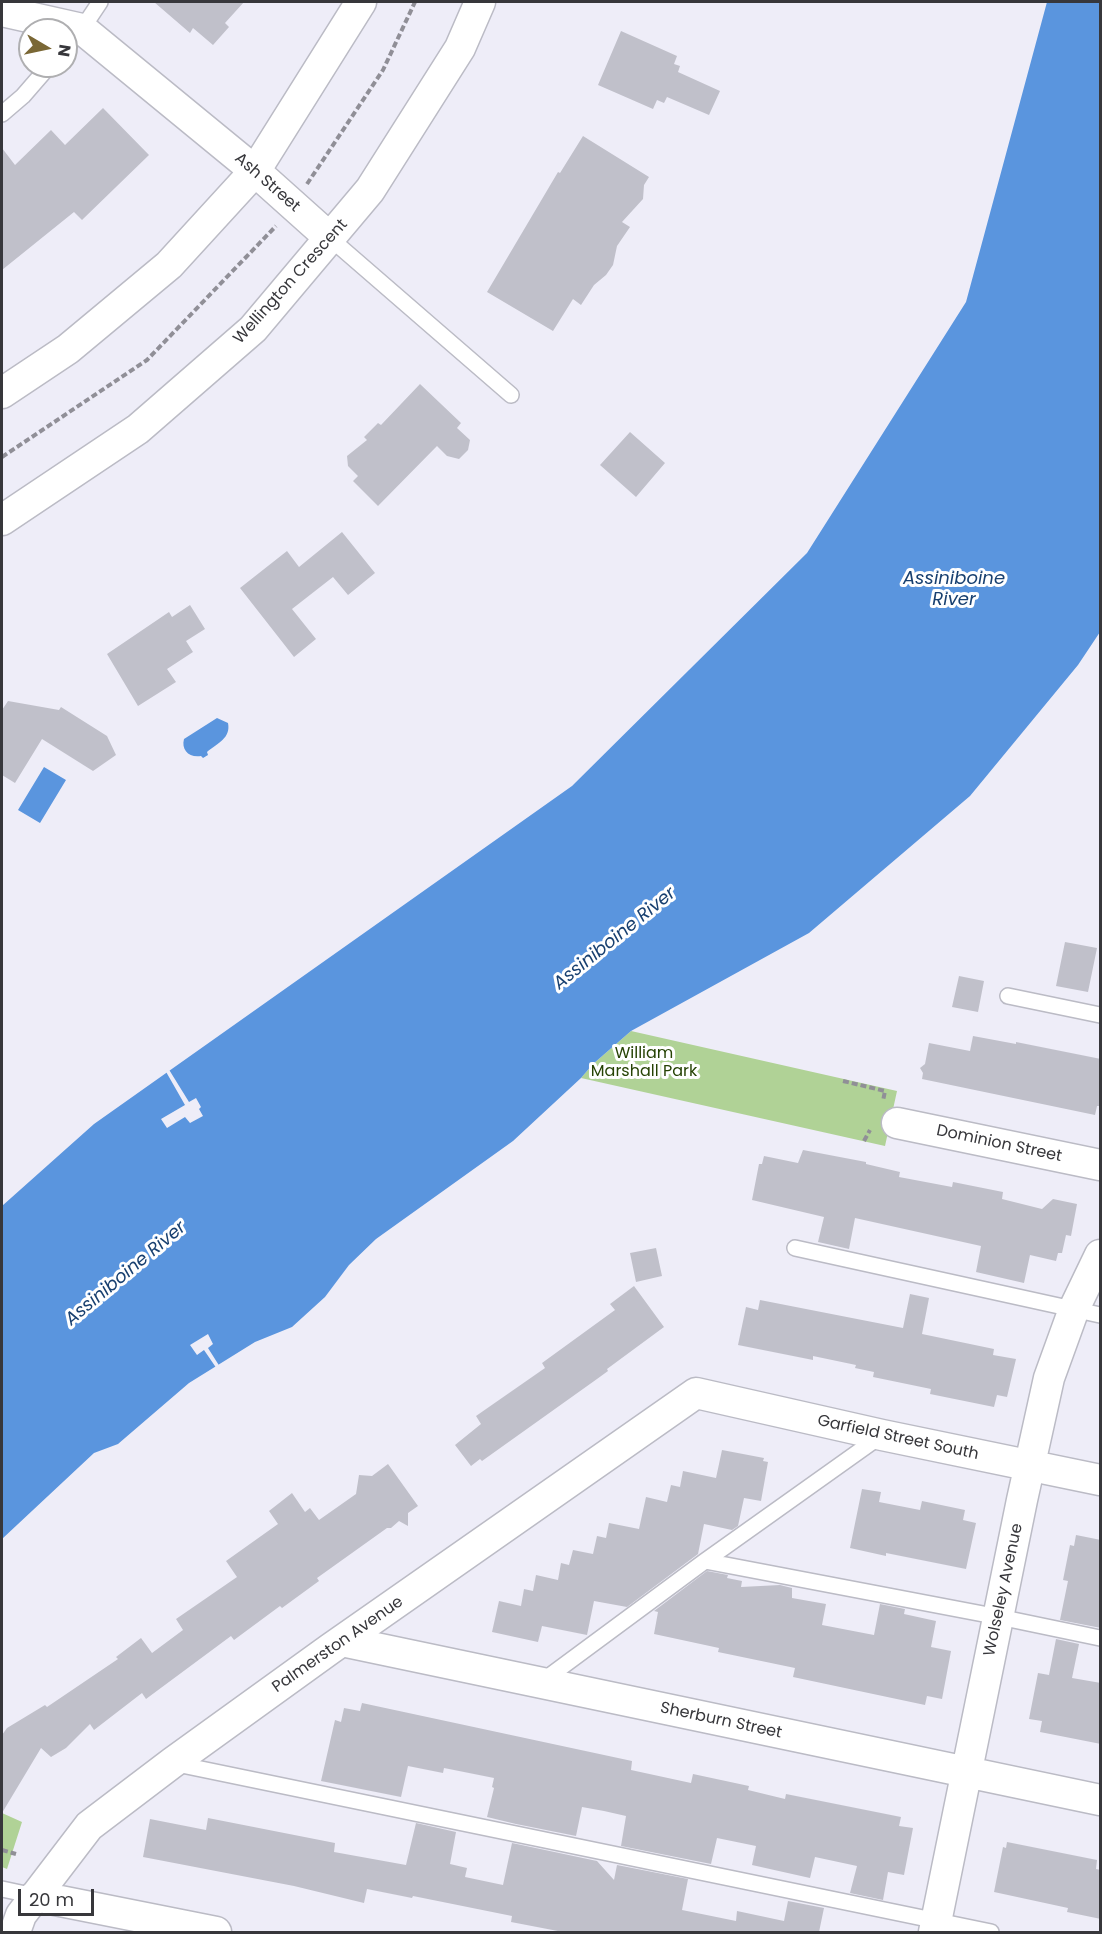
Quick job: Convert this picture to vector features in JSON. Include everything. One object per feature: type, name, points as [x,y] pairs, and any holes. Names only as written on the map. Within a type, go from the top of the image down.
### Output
[{"type":"street","points":[[2,393],[68,349],[169,265],[255,171],[361,2]]},
{"type":"street","name":"Wellington Crescent","points":[[2,520],[147,422],[253,329],[370,190],[460,48],[480,2]]},
{"type":"street","name":"Ash Street","points":[[2,11],[21,18]]},
{"type":"street","name":"Ash Street","points":[[78,41],[255,171],[331,239]]},
{"type":"street","name":"Dominion Street","points":[[897,1123],[1101,1165]]},
{"type":"street","name":"Wolseley Avenue","points":[[935,1927],[1049,1378],[1087,1312],[1101,1255]]},
{"type":"street","name":"Garfield Street South","points":[[696,1393],[882,1435],[1101,1480]]},
{"type":"street","name":"Palmerston Avenue","points":[[15,1932],[21,1915],[89,1826],[172,1763],[342,1641],[696,1393]]},
{"type":"street","name":"Sherburn Street","points":[[342,1641],[1101,1800]]},
{"type":"street","points":[[35,1896],[216,1932]]},
{"type":"lane","points":[[78,32],[100,2]]},
{"type":"lane","points":[[2,114],[23,96],[39,78]]},
{"type":"lane","name":"Ash Street","points":[[331,239],[511,395]]},
{"type":"lane","points":[[1008,996],[1101,1015]]},
{"type":"lane","points":[[795,1248],[1087,1312]]},
{"type":"lane","points":[[540,1683],[705,1561],[882,1435]]},
{"type":"lane","points":[[705,1561],[1101,1638]]},
{"type":"lane","points":[[172,1763],[935,1927],[991,1932]]},
{"type":"lane","points":[[2,1889],[35,1896]]},
{"type":"path","points":[[2,457],[147,360],[288,213],[383,70],[415,2]]},
{"type":"path","points":[[843,1081],[885,1091]]},
{"type":"path","points":[[2,1850],[16,1854]]},
{"type":"green space","name":"William Marshall Park","points":[[631,1031],[897,1091],[885,1146],[581,1078],[593,1064]]},
{"type":"green space","points":[[2,1813],[22,1822],[7,1869],[2,1867]]},
{"type":"water","name":"Assiniboine River","points":[[1047,2],[1100,2],[1100,632],[1078,665],[970,796],[809,933],[631,1031],[513,1141],[376,1239],[349,1265],[325,1297],[292,1327],[255,1342],[189,1383],[118,1444],[94,1453],[2,1539],[2,1206],[94,1124],[572,786],[807,553],[966,302]]},
{"type":"water","points":[[217,718],[228,723],[228,733],[223,740],[203,758],[187,752],[183,743],[184,739]]},
{"type":"water","points":[[44,767],[66,780],[40,823],[18,810]]},
{"type":"pier","points":[[168,1068],[189,1102],[196,1098],[203,1116],[190,1123],[185,1117],[167,1128],[161,1119],[185,1105],[165,1070]]},
{"type":"pier","points":[[208,1334],[213,1344],[208,1348],[220,1367],[217,1369],[204,1350],[197,1355],[190,1345]]},
{"type":"building","points":[[154,2],[244,2],[225,23],[229,27],[213,45],[193,28],[190,33]]},
{"type":"building","points":[[621,31],[677,56],[674,64],[680,66],[678,72],[720,91],[709,115],[667,97],[664,103],[657,100],[653,109],[598,85]]},
{"type":"building","points":[[103,108],[149,155],[82,220],[74,212],[2,270],[2,148],[15,165],[51,130],[65,145]]},
{"type":"building","points":[[583,136],[649,177],[644,185],[643,199],[622,222],[630,227],[617,246],[613,265],[606,275],[594,285],[581,305],[573,299],[553,331],[487,292],[558,172],[560,173]]},
{"type":"building","points":[[420,384],[461,423],[457,428],[470,440],[468,450],[459,459],[447,456],[437,446],[378,506],[353,481],[358,476],[348,466],[347,456],[367,440],[364,437],[378,423],[381,425]]},
{"type":"building","points":[[630,432],[665,463],[636,497],[600,465]]},
{"type":"building","points":[[342,532],[375,573],[348,595],[333,577],[292,609],[316,639],[294,657],[240,588],[287,551],[299,567]]},
{"type":"building","points":[[190,605],[205,629],[186,641],[193,652],[167,669],[176,682],[138,706],[107,654],[169,612],[172,617]]},
{"type":"building","points":[[8,701],[59,710],[61,707],[107,736],[116,755],[93,771],[42,739],[15,783],[2,775],[2,710]]},
{"type":"building","points":[[1065,942],[1097,948],[1088,992],[1056,986]]},
{"type":"building","points":[[959,976],[984,981],[978,1012],[952,1007]]},
{"type":"building","points":[[973,1036],[1101,1059],[1101,1106],[1097,1106],[1095,1115],[922,1079],[923,1073],[920,1068],[925,1064],[929,1043],[970,1051]]},
{"type":"building","points":[[803,1150],[866,1162],[866,1164],[900,1172],[899,1177],[952,1187],[953,1182],[1003,1192],[1002,1199],[1042,1209],[1053,1199],[1077,1204],[1071,1236],[1066,1235],[1062,1253],[1058,1253],[1056,1261],[1030,1255],[1024,1283],[976,1272],[981,1246],[855,1218],[849,1249],[818,1242],[824,1217],[752,1200],[759,1164],[762,1164],[764,1156],[798,1163]]},
{"type":"building","points":[[656,1248],[662,1276],[636,1282],[630,1253]]},
{"type":"building","points":[[634,1286],[664,1327],[597,1379],[482,1461],[480,1459],[471,1466],[455,1445],[481,1424],[476,1416],[545,1368],[542,1363],[615,1310],[610,1304]]},
{"type":"building","points":[[910,1294],[929,1298],[922,1334],[994,1349],[993,1355],[1016,1359],[1007,1397],[997,1395],[994,1407],[930,1394],[931,1389],[873,1377],[874,1372],[855,1368],[856,1365],[813,1356],[813,1360],[738,1345],[746,1307],[758,1310],[760,1300],[903,1328]]},
{"type":"building","points":[[722,1450],[764,1458],[763,1461],[768,1462],[761,1501],[744,1498],[738,1526],[732,1530],[704,1524],[698,1554],[627,1607],[594,1601],[587,1635],[542,1626],[538,1642],[492,1632],[499,1601],[521,1606],[524,1589],[533,1591],[536,1575],[558,1580],[561,1563],[569,1565],[573,1550],[593,1554],[597,1536],[606,1538],[609,1523],[639,1529],[646,1497],[667,1502],[671,1485],[680,1487],[683,1471],[716,1478]]},
{"type":"building","points":[[388,1464],[418,1506],[408,1513],[408,1526],[399,1521],[391,1528],[387,1528],[317,1578],[319,1581],[282,1608],[280,1606],[234,1640],[231,1636],[146,1699],[142,1693],[94,1730],[90,1724],[66,1748],[51,1757],[41,1748],[2,1813],[2,1735],[7,1728],[45,1705],[47,1707],[118,1659],[116,1657],[141,1638],[152,1653],[183,1630],[176,1619],[237,1577],[226,1561],[278,1524],[269,1511],[292,1493],[305,1512],[310,1508],[319,1520],[356,1494],[359,1475],[372,1476]]},
{"type":"building","points":[[862,1489],[881,1492],[879,1502],[920,1510],[922,1501],[965,1510],[963,1520],[976,1523],[966,1569],[850,1548]]},
{"type":"building","points":[[1076,1535],[1101,1540],[1101,1628],[1060,1620],[1068,1581],[1063,1580],[1070,1545],[1074,1546]]},
{"type":"building","points":[[707,1571],[728,1575],[727,1578],[742,1581],[741,1587],[780,1585],[792,1588],[792,1598],[826,1604],[822,1625],[874,1635],[880,1604],[905,1609],[904,1614],[936,1621],[931,1647],[951,1651],[942,1699],[927,1696],[925,1705],[793,1677],[795,1668],[718,1652],[719,1648],[654,1634],[658,1612],[654,1611]]},
{"type":"building","points":[[1056,1639],[1079,1644],[1072,1678],[1101,1683],[1101,1744],[1040,1732],[1042,1721],[1029,1719],[1038,1673],[1049,1675]]},
{"type":"building","points":[[362,1703],[632,1761],[631,1770],[691,1783],[693,1774],[749,1786],[748,1790],[785,1799],[786,1794],[901,1817],[899,1826],[913,1828],[904,1875],[888,1872],[883,1900],[850,1893],[857,1866],[815,1857],[810,1878],[752,1865],[756,1846],[717,1838],[711,1864],[621,1846],[626,1816],[604,1811],[582,1807],[576,1836],[516,1824],[487,1817],[494,1778],[444,1768],[443,1773],[408,1766],[401,1797],[321,1781],[335,1720],[341,1722],[344,1708],[360,1711]]},
{"type":"building","points":[[208,1818],[335,1843],[334,1852],[406,1865],[416,1823],[456,1832],[450,1864],[467,1868],[465,1877],[503,1885],[512,1843],[597,1861],[614,1880],[617,1865],[688,1879],[682,1910],[736,1921],[737,1911],[784,1921],[788,1901],[824,1908],[819,1932],[563,1932],[511,1922],[512,1916],[413,1896],[412,1898],[367,1889],[364,1903],[294,1886],[143,1857],[150,1819],[206,1830]]},
{"type":"building","points":[[1007,1842],[1097,1860],[1096,1869],[1101,1870],[1101,1919],[1067,1912],[1068,1908],[994,1892],[1003,1847],[1006,1848]]}]
